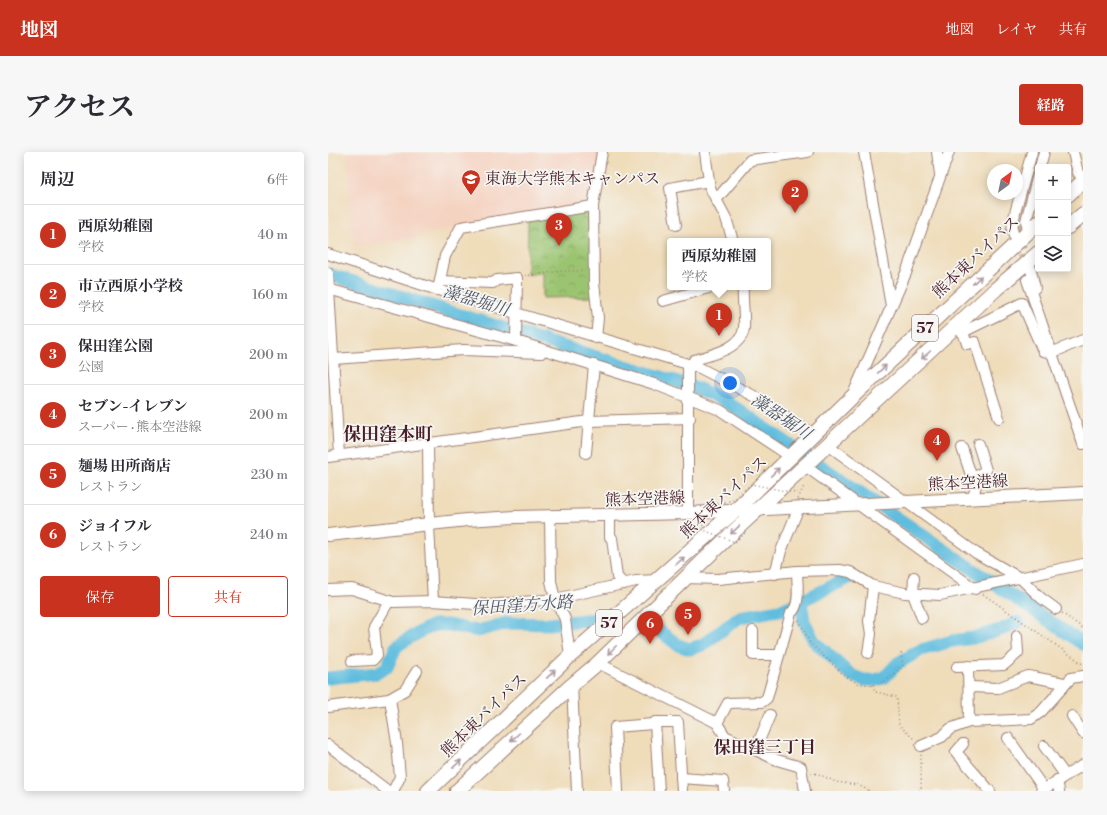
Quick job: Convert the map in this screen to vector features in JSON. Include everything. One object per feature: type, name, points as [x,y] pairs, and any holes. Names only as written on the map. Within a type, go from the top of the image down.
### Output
[{"type":"highway","points":[[1071,192],[1083,180]]},
{"type":"highway","points":[[1071,224],[1083,214]]},
{"type":"highway","name":"熊本東バイパス","points":[[428,791],[570,656],[736,510],[1016,243],[1028,226]]},
{"type":"highway","name":"熊本東バイパス","points":[[458,791],[572,684],[598,663],[684,578],[758,509],[828,445],[959,331],[1034,257]]},
{"type":"main road","name":"熊本空港線","points":[[328,535],[429,526],[467,520],[610,516],[689,517],[736,510],[798,504],[859,504],[1083,493]]},
{"type":"street","points":[[596,338],[598,318],[594,271],[593,206],[602,152]]},
{"type":"street","points":[[705,152],[709,181],[716,200],[726,218],[732,238]]},
{"type":"street","points":[[716,200],[749,156],[808,152]]},
{"type":"street","points":[[864,152],[891,306]]},
{"type":"street","points":[[937,152],[941,176]]},
{"type":"street","points":[[852,398],[906,274],[949,152]]},
{"type":"street","points":[[1016,243],[1012,229],[1032,152]]},
{"type":"street","points":[[1028,226],[1038,152]]},
{"type":"street","points":[[1041,164],[1044,152]]},
{"type":"street","points":[[1073,152],[1078,173],[1083,180]]},
{"type":"street","points":[[676,225],[670,188],[709,181]]},
{"type":"street","points":[[1028,226],[1026,220],[1035,186]]},
{"type":"street","points":[[439,286],[445,256],[461,227],[593,206]]},
{"type":"street","points":[[328,254],[439,286],[596,338],[708,372],[756,398],[814,435]]},
{"type":"street","points":[[1034,257],[1035,289],[1053,352]]},
{"type":"street","points":[[328,272],[339,455]]},
{"type":"street","points":[[439,286],[493,283],[497,280],[517,278],[518,313],[516,339]]},
{"type":"street","points":[[1027,280],[1079,420],[1083,444]]},
{"type":"street","points":[[329,288],[516,339],[554,353],[689,396],[720,410],[791,457]]},
{"type":"street","points":[[663,301],[702,290]]},
{"type":"street","points":[[689,517],[690,366],[694,360],[729,347],[743,334],[743,290]]},
{"type":"street","points":[[999,418],[975,342],[968,344],[959,331],[1022,303],[1043,351],[1053,352],[1083,340]]},
{"type":"street","points":[[333,359],[463,350],[554,353]]},
{"type":"street","points":[[586,453],[594,365]]},
{"type":"street","points":[[328,457],[589,421],[690,418]]},
{"type":"street","points":[[428,443],[429,526],[433,601]]},
{"type":"street","points":[[974,478],[986,470],[978,444]]},
{"type":"street","points":[[828,445],[902,502],[976,553],[1016,578],[1056,609]]},
{"type":"street","points":[[962,448],[971,475],[977,480],[973,499]]},
{"type":"street","points":[[805,466],[978,588]]},
{"type":"street","points":[[776,574],[781,551],[798,504]]},
{"type":"street","points":[[610,516],[610,537],[612,538],[617,576],[624,584]]},
{"type":"street","points":[[550,517],[551,581],[555,599],[565,619],[570,656]]},
{"type":"street","points":[[684,578],[718,579],[797,571],[840,570],[850,572],[873,586],[913,594],[940,595],[978,588],[1016,578],[1083,564]]},
{"type":"street","points":[[717,723],[728,703],[762,702],[767,698],[791,614],[796,606],[797,571]]},
{"type":"street","points":[[914,576],[913,594],[922,618]]},
{"type":"street","points":[[328,590],[352,590],[393,602],[433,601],[489,605],[555,599],[624,584],[658,580]]},
{"type":"street","points":[[868,653],[871,634],[869,621],[873,586]]},
{"type":"street","points":[[352,661],[373,660],[377,655],[374,627],[389,601]]},
{"type":"street","points":[[753,631],[753,655],[779,655]]},
{"type":"street","points":[[957,667],[1004,665],[1018,653],[1018,636]]},
{"type":"street","points":[[598,663],[717,723],[725,736],[755,750],[801,767],[805,791]]},
{"type":"street","points":[[968,666],[969,722]]},
{"type":"street","points":[[328,707],[390,699],[405,690],[417,671]]},
{"type":"street","points":[[969,687],[998,688],[1028,676],[1064,683]]},
{"type":"street","points":[[921,746],[942,737],[950,729],[969,722],[1031,719],[1040,712],[1064,683],[1071,678],[1083,676]]},
{"type":"street","points":[[572,684],[577,791]]},
{"type":"street","points":[[390,699],[397,743],[400,777],[393,791]]},
{"type":"street","points":[[755,750],[770,714]]},
{"type":"street","points":[[1072,716],[1083,733]]},
{"type":"street","points":[[618,791],[615,727],[654,724],[655,722],[678,722],[682,791]]},
{"type":"street","points":[[654,724],[659,791]]},
{"type":"street","points":[[1008,738],[1021,750],[1042,790],[1061,777],[1083,765]]},
{"type":"street","points":[[963,744],[956,752],[990,791]]},
{"type":"street","points":[[328,745],[388,791]]},
{"type":"street","points":[[1044,746],[1061,777],[1059,791]]},
{"type":"street","points":[[681,778],[723,781],[724,791]]},
{"type":"path","points":[[517,278],[562,271],[594,271]]},
{"type":"path","points":[[701,507],[734,500],[751,484],[800,494]]},
{"type":"path","points":[[798,504],[800,494],[804,486]]},
{"type":"path","points":[[700,529],[716,505]]},
{"type":"path","points":[[689,517],[691,535]]},
{"type":"path","points":[[690,528],[700,529],[735,542],[746,532]]},
{"type":"path","points":[[978,588],[1083,664]]},
{"type":"path","points":[[796,606],[810,643],[843,674],[856,683],[872,685],[881,683],[890,678],[903,666],[901,654]]},
{"type":"path","points":[[1056,609],[1083,628]]},
{"type":"path","points":[[872,685],[876,692],[897,697],[898,725],[921,746],[921,790],[919,791]]},
{"type":"path","points":[[801,767],[808,773],[818,774],[836,782],[858,785],[870,791]]},
{"type":"shaded area","name":"東海大学熊本キャンパス","points":[[347,152],[600,152],[592,201],[416,236],[416,238],[355,246],[351,224]]},
{"type":"green space","points":[[586,211],[591,214],[594,297],[543,298],[543,272],[527,275],[528,220]]},
{"type":"waterway","name":"藻器堀川","points":[[328,274],[697,388],[727,402],[1083,644]]},
{"type":"waterway","points":[[801,601],[849,578]]},
{"type":"waterway","name":"保田窪方水路","points":[[653,626],[678,645],[690,649],[702,645],[740,617],[784,609],[801,601],[804,621],[814,641],[853,676],[864,680],[876,680],[885,677],[898,663],[921,650],[952,641],[973,638],[1000,630],[1018,622]]},
{"type":"waterway","name":"保田窪方水路","points":[[328,678],[377,673],[387,667],[396,647],[433,625],[448,625],[478,631],[507,623],[549,624],[595,619]]},
{"type":"tunnel","points":[[1019,224],[1027,280]]},
{"type":"place","name":"東海大学熊本キャンパス","points":[[471,196]]},
{"type":"place","name":"市立西原小学校","points":[[795,213]]},
{"type":"place","name":"保田窪公園","points":[[559,246]]},
{"type":"place","name":"西原幼稚園","points":[[719,336]]},
{"type":"place","name":"セブン-イレブン","points":[[937,461]]},
{"type":"place","name":"麺場 田所商店","points":[[688,635]]},
{"type":"place","name":"ジョイフル","points":[[650,644]]},
{"type":"district","name":"保田窪本町","points":[[388,434]]},
{"type":"district","name":"保田窪三丁目","points":[[765,748]]}]
